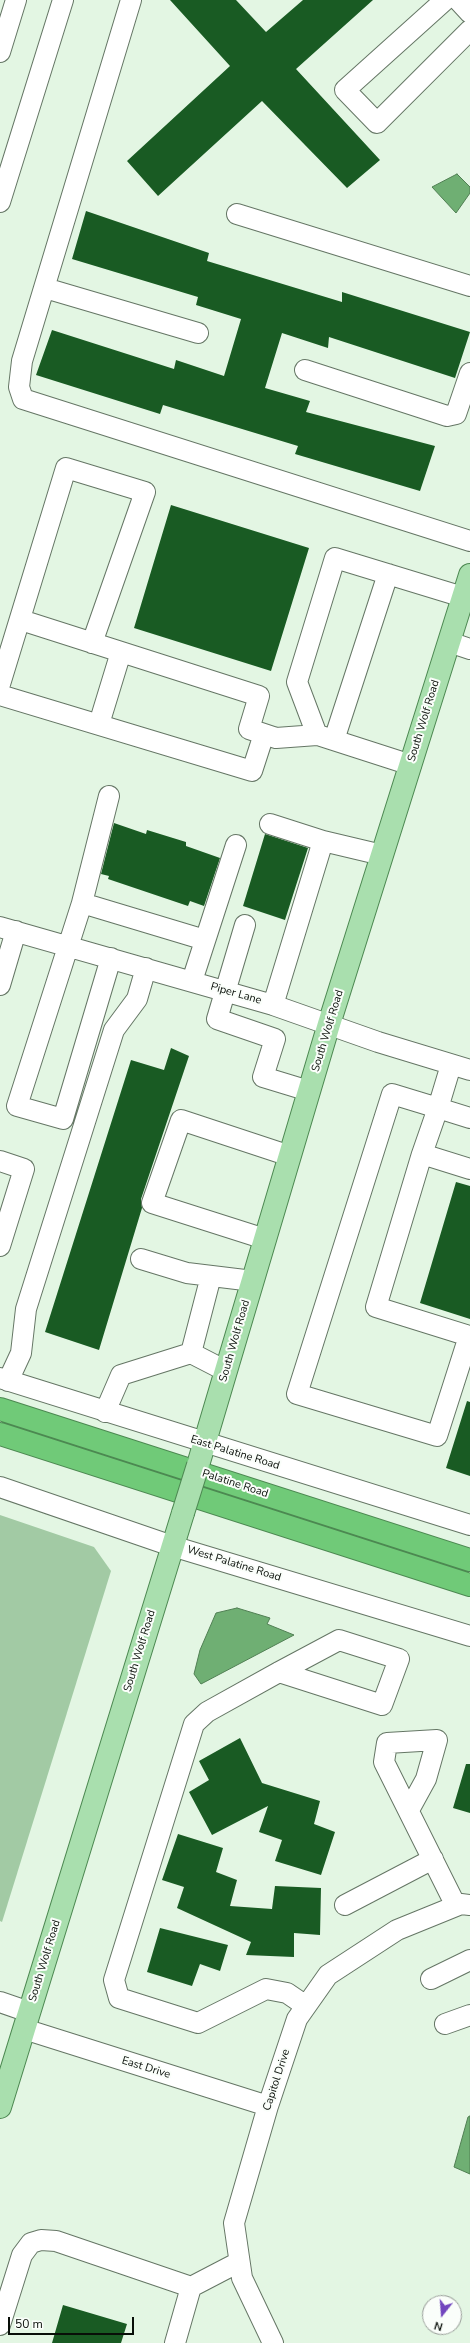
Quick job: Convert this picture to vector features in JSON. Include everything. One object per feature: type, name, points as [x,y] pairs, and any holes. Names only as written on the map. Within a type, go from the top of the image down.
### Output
[{"type":"highway","name":"Palatine Road","points":[[0,1409],[470,1560]]},
{"type":"highway","points":[[0,1434],[470,1585]]},
{"type":"main road","name":"South Wolf Road","points":[[0,2107],[6,2065],[27,2021],[172,1546],[205,1444],[329,1024],[470,575]]},
{"type":"street","points":[[0,52],[16,0]]},
{"type":"street","points":[[0,202],[6,163],[63,0]]},
{"type":"street","points":[[131,0],[22,361],[19,388],[23,399],[470,541]]},
{"type":"street","points":[[445,0],[345,90],[376,123],[470,30]]},
{"type":"street","points":[[458,0],[470,14]]},
{"type":"street","points":[[237,214],[470,286]]},
{"type":"street","points":[[45,288],[198,334]]},
{"type":"street","points":[[305,370],[447,416],[456,414],[470,373]]},
{"type":"street","points":[[0,684],[21,620],[66,468],[103,478],[144,492],[92,642]]},
{"type":"street","points":[[325,738],[297,682],[335,558],[463,597]]},
{"type":"street","points":[[325,738],[388,574]]},
{"type":"street","points":[[21,620],[259,696],[249,729],[276,738],[325,738],[411,765]]},
{"type":"street","points":[[449,642],[470,649]]},
{"type":"street","points":[[99,724],[121,652]]},
{"type":"street","points":[[0,695],[252,771],[264,734]]},
{"type":"street","points":[[109,796],[82,903],[66,945],[17,1106],[63,1119],[111,958]]},
{"type":"street","points":[[270,824],[323,841],[382,855]]},
{"type":"street","points":[[273,1005],[323,841]]},
{"type":"street","points":[[192,981],[236,845]]},
{"type":"street","points":[[82,903],[205,940]]},
{"type":"street","points":[[245,925],[217,1019],[275,1038],[263,1077],[310,1091]]},
{"type":"street","points":[[0,985],[8,929]]},
{"type":"street","name":"Piper Lane","points":[[8,929],[225,990],[470,1070]]},
{"type":"street","points":[[4,1380],[21,1352],[26,1309],[114,1030],[137,999],[146,968]]},
{"type":"street","points":[[451,1064],[438,1108],[422,1154],[376,1307],[470,1336],[437,1436],[297,1394],[392,1094],[438,1108],[470,1118]]},
{"type":"street","points":[[265,1239],[152,1203],[181,1120],[290,1156]]},
{"type":"street","points":[[422,1154],[470,1169]]},
{"type":"street","points":[[0,1161],[24,1169],[0,1246]]},
{"type":"street","points":[[141,1259],[187,1273],[253,1281]]},
{"type":"street","points":[[191,1353],[211,1276]]},
{"type":"street","points":[[105,1412],[121,1376],[191,1353],[226,1371]]},
{"type":"street","name":"East Palatine Road","points":[[4,1380],[205,1444],[470,1525]]},
{"type":"street","name":"West Palatine Road","points":[[0,1487],[172,1546],[470,1636]]},
{"type":"street","points":[[279,1672],[382,1704],[399,1658],[339,1640],[279,1672],[207,1712],[194,1724],[114,1980],[119,1998],[198,2023],[266,1989],[287,1993],[306,2006]]},
{"type":"street","points":[[409,1810],[433,1859],[463,1905]]},
{"type":"street","points":[[345,1905],[433,1859]]},
{"type":"street","name":"Capitol Drive","points":[[273,2343],[242,2278],[234,2223],[268,2106],[297,2019],[328,1974],[397,1930],[463,1905]]},
{"type":"street","points":[[431,1979],[470,1960]]},
{"type":"street","name":"East Drive","points":[[0,2002],[27,2021],[268,2106]]},
{"type":"street","points":[[445,2024],[470,2015]]},
{"type":"street","points":[[0,2325],[22,2255],[31,2243],[41,2240],[56,2241],[191,2287],[239,2262]]},
{"type":"street","points":[[175,2343],[191,2287]]},
{"type":"shaded area","points":[[457,174],[470,187],[470,193],[456,213],[432,187]]},
{"type":"shaded area","points":[[0,1515],[94,1547],[111,1571],[2,1922],[0,1921]]},
{"type":"shaded area","points":[[237,1608],[270,1618],[267,1624],[294,1635],[201,1684],[194,1674],[200,1650],[216,1613]]},
{"type":"shaded area","points":[[470,2116],[470,2174],[454,2167],[468,2117]]},
{"type":"building","points":[[170,0],[236,0],[266,32],[303,0],[373,0],[296,69],[380,160],[347,188],[262,101],[158,196],[127,161],[230,66]]},
{"type":"building","points":[[86,211],[209,253],[207,261],[342,302],[342,292],[470,332],[455,378],[329,337],[328,348],[282,333],[265,388],[310,401],[306,412],[435,446],[420,491],[295,454],[298,446],[163,405],[160,414],[36,375],[52,330],[174,369],[176,360],[224,376],[241,319],[196,305],[198,297],[72,259]]},
{"type":"building","points":[[171,505],[309,548],[271,671],[134,628]]},
{"type":"building","points":[[114,823],[146,834],[147,830],[186,842],[186,846],[220,858],[204,906],[190,901],[188,906],[108,879],[109,876],[101,874]]},
{"type":"building","points":[[265,834],[308,848],[285,920],[243,906]]},
{"type":"building","points":[[171,1048],[189,1056],[141,1199],[142,1208],[99,1350],[45,1332],[131,1060],[164,1070]]},
{"type":"building","points":[[456,1182],[470,1186],[470,1319],[420,1303]]},
{"type":"building","points":[[467,1401],[470,1402],[470,1476],[446,1468]]},
{"type":"building","points":[[240,1738],[262,1783],[320,1801],[314,1824],[335,1832],[321,1875],[275,1861],[282,1840],[259,1832],[268,1806],[212,1835],[189,1792],[209,1780],[199,1761]]},
{"type":"building","points":[[466,1764],[470,1764],[470,1813],[453,1808]]},
{"type":"building","points":[[178,1834],[223,1848],[216,1872],[237,1880],[230,1906],[272,1909],[275,1886],[321,1888],[320,1935],[294,1933],[294,1957],[246,1955],[251,1942],[177,1908],[184,1887],[162,1880]]},
{"type":"building","points":[[160,1928],[228,1945],[220,1971],[200,1964],[192,1986],[147,1972]]},
{"type":"building","points":[[63,2305],[127,2324],[121,2343],[52,2343]]}]
